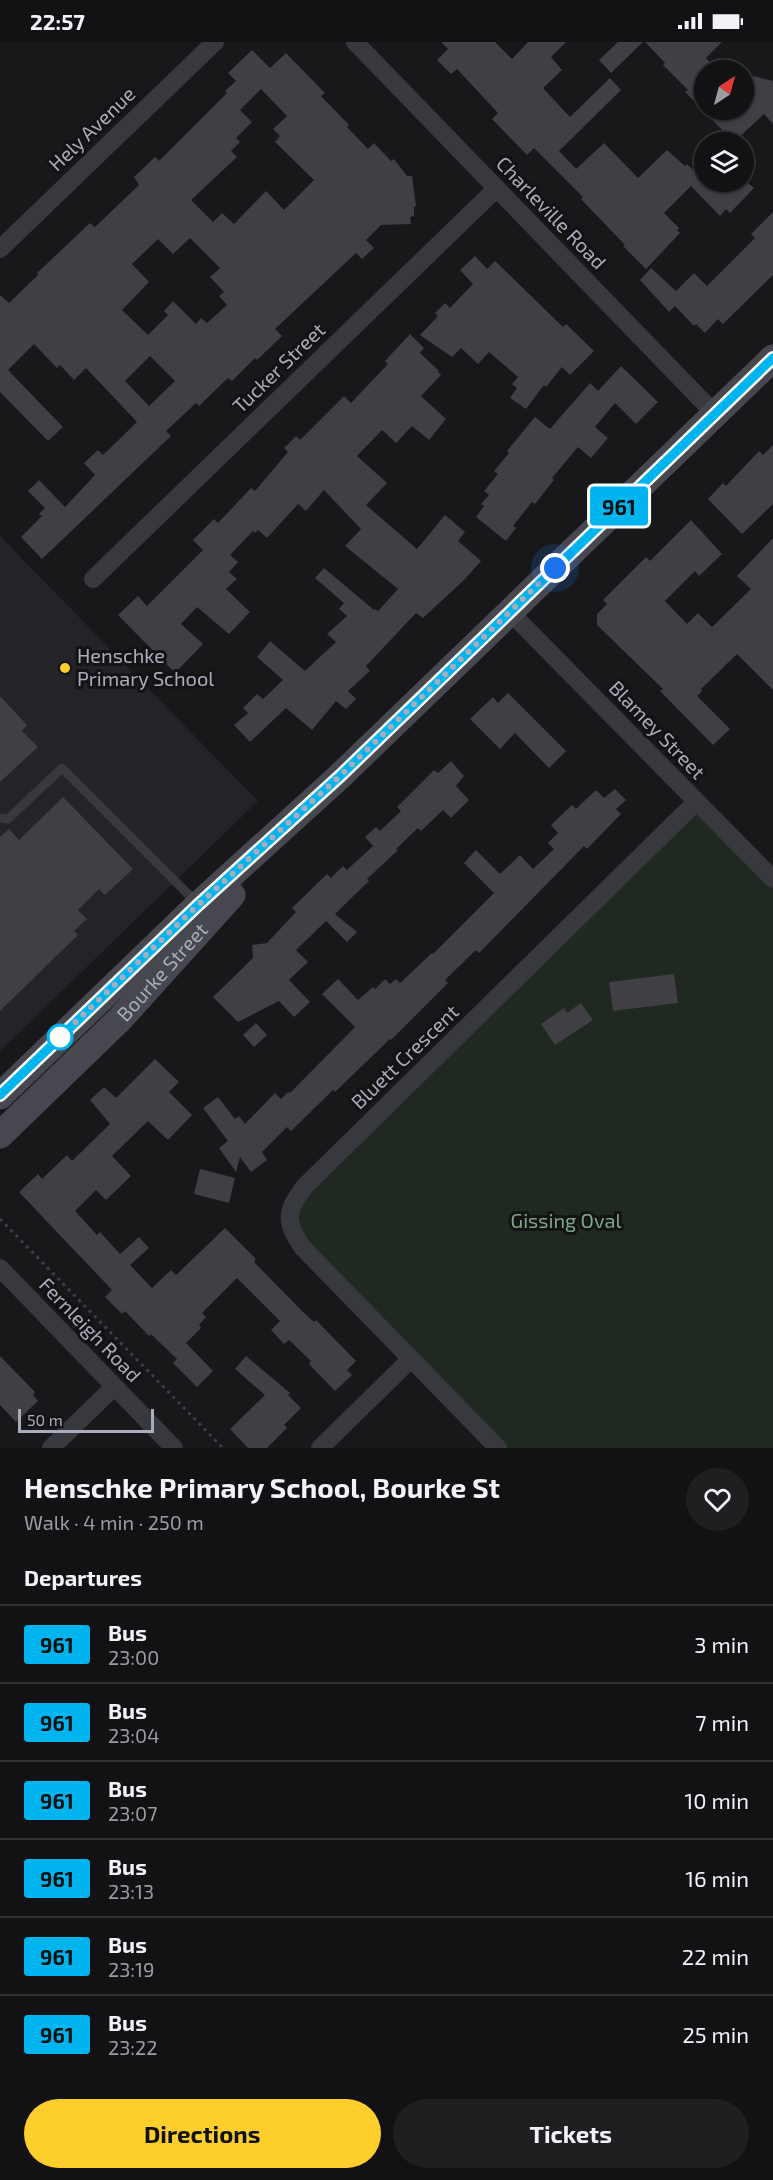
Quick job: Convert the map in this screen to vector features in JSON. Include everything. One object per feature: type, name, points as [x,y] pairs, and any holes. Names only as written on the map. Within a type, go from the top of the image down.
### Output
[{"type":"main road","name":"Bourke Street","points":[[0,1095],[198,905],[340,776],[773,357]]},
{"type":"main road","name":"Bourke Street","points":[[0,1135],[121,1018],[340,776]]},
{"type":"street","name":"Hely Avenue","points":[[0,249],[215,42]]},
{"type":"street","name":"Charleville Road","points":[[355,42],[715,414]]},
{"type":"street","name":"Tucker Street","points":[[93,579],[496,189]]},
{"type":"street","name":"Blamey Street","points":[[510,612],[773,879]]},
{"type":"street","name":"Bluett Crescent","points":[[498,1448],[303,1248],[293,1234],[289,1217],[292,1202],[305,1186],[696,802]]},
{"type":"street","name":"Fernleigh Road","points":[[0,1268],[174,1448]]},
{"type":"street","points":[[320,1448],[411,1359]]},
{"type":"street","points":[[51,1448],[114,1387]]},
{"type":"lane","points":[[0,818],[8,819],[62,768],[198,905]]},
{"type":"path","points":[[0,1219],[223,1448]]},
{"type":"shaded area","name":"Henschke Primary School","points":[[0,536],[258,801],[0,1051]]},
{"type":"green space","name":"Gissing Oval","points":[[696,802],[773,879],[773,1448],[498,1448],[303,1248],[293,1202]]},
{"type":"building","points":[[441,42],[495,42],[512,59],[528,42],[566,42],[551,57],[562,70],[543,88],[570,117],[610,78],[621,90],[559,151],[576,169],[604,143],[638,178],[667,150],[694,171],[694,189],[691,186],[664,213],[679,228],[677,230],[680,233],[646,269],[581,199],[583,197],[534,148],[527,155],[492,119],[498,113],[457,69],[451,74],[437,60],[448,49]]},
{"type":"building","points":[[618,42],[643,42],[611,73],[599,60]]},
{"type":"building","points":[[645,42],[722,42],[706,58],[708,60],[694,60],[694,101],[685,92],[688,90],[663,65],[665,63]]},
{"type":"building","points":[[252,50],[270,68],[286,53],[325,93],[321,96],[368,149],[374,143],[391,161],[394,159],[407,176],[412,176],[416,206],[414,216],[410,217],[411,224],[381,225],[366,240],[374,248],[362,259],[356,253],[275,329],[282,336],[232,381],[228,378],[199,406],[196,403],[166,431],[171,436],[42,559],[21,537],[42,516],[39,514],[45,508],[28,491],[39,480],[65,507],[95,475],[84,463],[98,450],[103,455],[137,422],[86,368],[74,380],[60,365],[57,368],[34,344],[8,370],[63,427],[48,441],[0,392],[0,295],[9,303],[90,223],[95,227],[139,185],[134,177],[155,157],[159,161],[227,93],[225,91],[236,81],[228,73]],"holes":[[[261,89],[287,116],[273,129],[280,136],[275,142],[314,180],[284,210],[266,191],[234,224],[222,213],[213,222],[191,200],[237,157],[231,151],[240,142],[236,138],[252,122],[240,110]],[[190,238],[220,268],[210,277],[224,292],[219,296],[227,305],[207,323],[201,318],[196,324],[173,301],[164,311],[168,315],[148,335],[122,310],[149,282],[132,264],[158,239],[173,254]],[[150,356],[175,381],[149,406],[125,381]]]},
{"type":"building","points":[[754,76],[773,81],[773,124],[764,114],[745,132],[724,132],[712,120],[754,120]]},
{"type":"building","points":[[697,192],[750,192],[730,213],[726,209],[720,216]]},
{"type":"building","points":[[773,212],[773,275],[723,324],[718,319],[705,333],[696,324],[694,326],[675,306],[669,312],[640,280],[651,268],[676,291],[694,273],[707,286],[755,238],[751,234]]},
{"type":"building","points":[[475,256],[487,269],[495,261],[563,327],[566,324],[594,351],[570,375],[562,367],[546,387],[544,385],[526,409],[510,398],[517,388],[512,384],[518,377],[489,352],[478,364],[461,348],[452,357],[420,335],[438,316],[435,313],[445,303],[450,308],[473,284],[460,270]]},
{"type":"building","points":[[410,334],[424,348],[420,353],[441,375],[421,396],[446,419],[429,440],[412,426],[396,443],[382,430],[357,456],[387,483],[366,505],[417,549],[445,515],[465,532],[458,541],[481,561],[423,618],[416,613],[366,666],[370,671],[348,691],[356,699],[346,709],[336,701],[312,730],[286,708],[250,742],[234,725],[248,713],[243,708],[257,694],[263,699],[283,680],[257,657],[270,641],[305,671],[336,642],[327,634],[347,616],[339,609],[344,603],[315,578],[324,568],[374,610],[378,611],[398,589],[345,546],[361,529],[324,490],[306,511],[298,504],[267,538],[258,530],[255,533],[253,531],[230,555],[238,562],[229,572],[237,579],[226,589],[250,612],[229,634],[197,607],[181,624],[203,644],[175,673],[118,615],[138,596],[147,606],[203,550],[193,540],[214,519],[218,523],[251,488],[255,491],[288,452],[284,448],[296,436],[300,440],[344,396],[351,403],[388,364],[385,361]]},
{"type":"building","points":[[621,366],[658,402],[636,424],[615,403],[595,427],[608,438],[591,458],[578,447],[552,478],[554,480],[535,504],[532,502],[513,526],[516,528],[506,541],[476,517],[484,506],[481,504],[489,495],[484,491],[498,474],[494,471],[509,453],[507,451],[535,417],[550,429],[590,383],[598,391]]},
{"type":"building","points":[[773,445],[773,504],[742,534],[708,499],[723,483],[726,486],[759,451],[763,455]]},
{"type":"building","points":[[691,520],[722,554],[699,576],[695,571],[665,601],[687,624],[698,613],[712,627],[751,589],[737,576],[773,538],[773,690],[737,654],[701,689],[702,691],[697,696],[730,729],[713,745],[660,691],[663,689],[597,625],[597,614],[607,604],[603,600],[646,557],[650,561]]},
{"type":"building","points":[[508,693],[566,751],[549,768],[515,733],[500,749],[470,719],[493,697],[498,703]]},
{"type":"building","points":[[0,696],[27,725],[22,731],[38,747],[0,782]]},
{"type":"building","points":[[451,761],[464,776],[456,786],[469,800],[451,818],[443,810],[421,831],[418,828],[335,914],[357,932],[347,942],[326,921],[296,950],[308,962],[289,980],[310,1002],[294,1017],[279,1001],[238,1022],[213,997],[253,958],[252,945],[267,943],[296,912],[292,908],[327,874],[331,878],[343,866],[347,870],[373,846],[365,837],[376,827],[380,831],[401,811],[397,807],[434,770],[438,773]]},
{"type":"building","points":[[615,789],[626,800],[616,809],[621,814],[587,849],[584,846],[479,953],[476,950],[445,980],[448,983],[335,1092],[333,1090],[291,1131],[287,1127],[262,1152],[267,1160],[251,1172],[240,1157],[236,1172],[219,1148],[228,1141],[203,1108],[218,1097],[235,1119],[239,1116],[245,1124],[275,1093],[281,1099],[288,1092],[290,1093],[355,1027],[322,994],[338,979],[358,1000],[385,979],[390,984],[396,979],[400,983],[433,954],[494,893],[464,863],[476,850],[500,874],[520,855],[533,869],[554,849],[548,843],[558,833],[551,825],[572,805],[576,809],[596,790],[604,798]]},
{"type":"building","points":[[63,797],[133,869],[105,895],[99,889],[78,910],[87,919],[74,931],[78,935],[0,1011],[0,837],[9,829],[19,840]]},
{"type":"building","points":[[674,974],[678,1003],[613,1011],[609,982]]},
{"type":"building","points":[[581,1003],[593,1020],[555,1045],[541,1024],[564,1008],[567,1013]]},
{"type":"building","points":[[256,1023],[267,1035],[254,1047],[243,1035]]},
{"type":"building","points":[[155,1059],[179,1082],[169,1092],[192,1115],[168,1140],[148,1121],[112,1156],[131,1176],[106,1200],[96,1190],[75,1211],[97,1235],[100,1232],[120,1254],[139,1237],[149,1248],[130,1265],[152,1288],[171,1270],[176,1275],[225,1228],[256,1259],[254,1262],[302,1311],[314,1322],[316,1320],[356,1361],[347,1370],[352,1375],[335,1391],[309,1364],[311,1361],[289,1340],[284,1344],[271,1330],[280,1321],[237,1278],[202,1313],[206,1317],[199,1325],[201,1328],[186,1343],[213,1371],[197,1387],[173,1363],[177,1359],[151,1334],[149,1336],[125,1311],[122,1314],[105,1297],[112,1290],[19,1192],[38,1174],[42,1179],[67,1155],[72,1161],[110,1124],[90,1100],[104,1087],[116,1098]]},
{"type":"building","points":[[200,1169],[235,1178],[229,1203],[194,1194]]},
{"type":"building","points":[[0,1356],[35,1392],[33,1395],[38,1401],[16,1422],[0,1405]]},
{"type":"building","points":[[246,1356],[290,1393],[288,1395],[301,1408],[284,1425],[287,1428],[267,1448],[248,1448],[230,1429],[265,1395],[235,1369]]},
{"type":"bus line","name":"961","points":[[0,1095],[198,905],[340,776],[773,358]]},
{"type":"place","name":"Henschke Primary School","points":[[65,668]]},
{"type":"route","points":[[60,1037],[198,905],[340,776],[555,568]]}]
